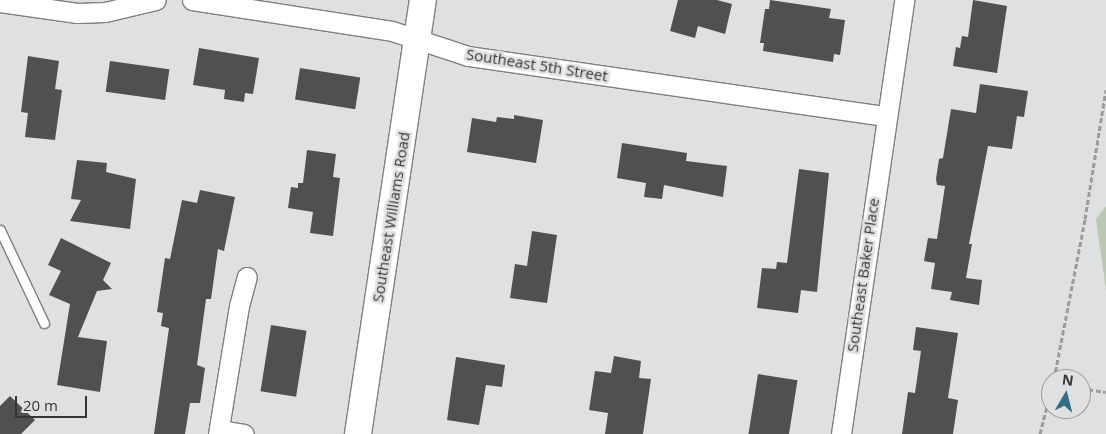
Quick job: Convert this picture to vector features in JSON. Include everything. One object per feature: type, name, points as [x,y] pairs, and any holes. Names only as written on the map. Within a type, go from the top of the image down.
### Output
[{"type":"street","points":[[0,2],[77,13],[106,12],[156,0]]},
{"type":"street","name":"Southeast 5th Street","points":[[192,0],[392,31],[468,56],[885,116]]},
{"type":"street","name":"Southeast Williams Road","points":[[358,434],[423,0]]},
{"type":"street","name":"Southeast Baker Place","points":[[841,434],[885,116],[904,0]]},
{"type":"street","points":[[244,434],[219,432],[238,306],[247,277]]},
{"type":"lane","points":[[0,230],[44,322]]},
{"type":"path","points":[[1056,369],[1085,219],[1106,90]]},
{"type":"path","points":[[1091,390],[1106,392]]},
{"type":"path","points":[[1040,434],[1044,419]]},
{"type":"green space","points":[[1106,206],[1106,290],[1096,219]]},
{"type":"building","points":[[678,0],[717,0],[732,4],[725,34],[698,26],[695,38],[670,31]]},
{"type":"building","points":[[770,0],[831,9],[829,18],[845,20],[840,55],[834,54],[833,62],[763,51],[764,43],[760,43],[765,9],[769,9]]},
{"type":"building","points":[[973,0],[1007,6],[997,73],[953,66],[956,47],[960,48],[962,36],[968,37]]},
{"type":"building","points":[[199,48],[259,58],[253,94],[245,93],[244,102],[224,99],[225,90],[193,85]]},
{"type":"building","points":[[28,56],[59,61],[55,89],[62,90],[55,140],[25,137],[28,113],[21,112]]},
{"type":"building","points":[[110,61],[169,69],[165,100],[106,92]]},
{"type":"building","points":[[300,68],[360,78],[355,109],[295,100]]},
{"type":"building","points":[[980,84],[1028,91],[1024,117],[1017,116],[1012,149],[988,146],[969,244],[972,244],[966,278],[982,280],[979,305],[950,300],[952,292],[931,289],[935,263],[924,261],[928,238],[937,239],[945,186],[937,185],[936,179],[939,159],[943,158],[951,109],[976,113]]},
{"type":"building","points":[[514,115],[543,120],[536,163],[467,152],[472,118],[496,122],[497,117],[514,119]]},
{"type":"building","points":[[622,143],[687,153],[686,161],[727,166],[723,197],[664,185],[662,199],[644,197],[646,183],[617,178]]},
{"type":"building","points":[[307,150],[336,154],[333,177],[340,178],[333,236],[310,233],[313,212],[288,208],[291,187],[298,188],[298,183],[303,183]]},
{"type":"building","points":[[77,160],[107,163],[106,172],[136,179],[130,229],[70,221],[81,200],[71,199]]},
{"type":"building","points":[[799,169],[829,173],[817,292],[801,290],[798,313],[757,308],[762,268],[776,269],[777,262],[787,263]]},
{"type":"building","points":[[200,190],[235,197],[224,251],[218,249],[211,299],[206,299],[197,365],[205,368],[200,403],[190,403],[185,434],[154,434],[169,328],[161,326],[163,313],[157,312],[165,258],[170,259],[182,200],[197,203]]},
{"type":"building","points":[[532,231],[557,235],[547,303],[510,298],[515,264],[527,266]]},
{"type":"building","points":[[61,238],[111,263],[103,280],[112,289],[97,291],[78,337],[107,341],[100,392],[57,385],[70,304],[49,295],[61,271],[48,265]]},
{"type":"building","points":[[271,325],[307,331],[296,397],[261,391]]},
{"type":"building","points":[[916,327],[958,333],[948,398],[958,400],[953,434],[902,434],[908,392],[915,393],[921,351],[913,350]]},
{"type":"building","points":[[614,356],[641,361],[639,378],[651,379],[643,434],[605,434],[608,413],[589,410],[595,371],[611,373]]},
{"type":"building","points":[[456,357],[505,365],[502,387],[486,385],[479,425],[447,420]]},
{"type":"building","points":[[758,374],[798,380],[789,434],[748,434]]},
{"type":"building","points":[[10,396],[35,420],[21,434],[0,434],[0,406]]}]
